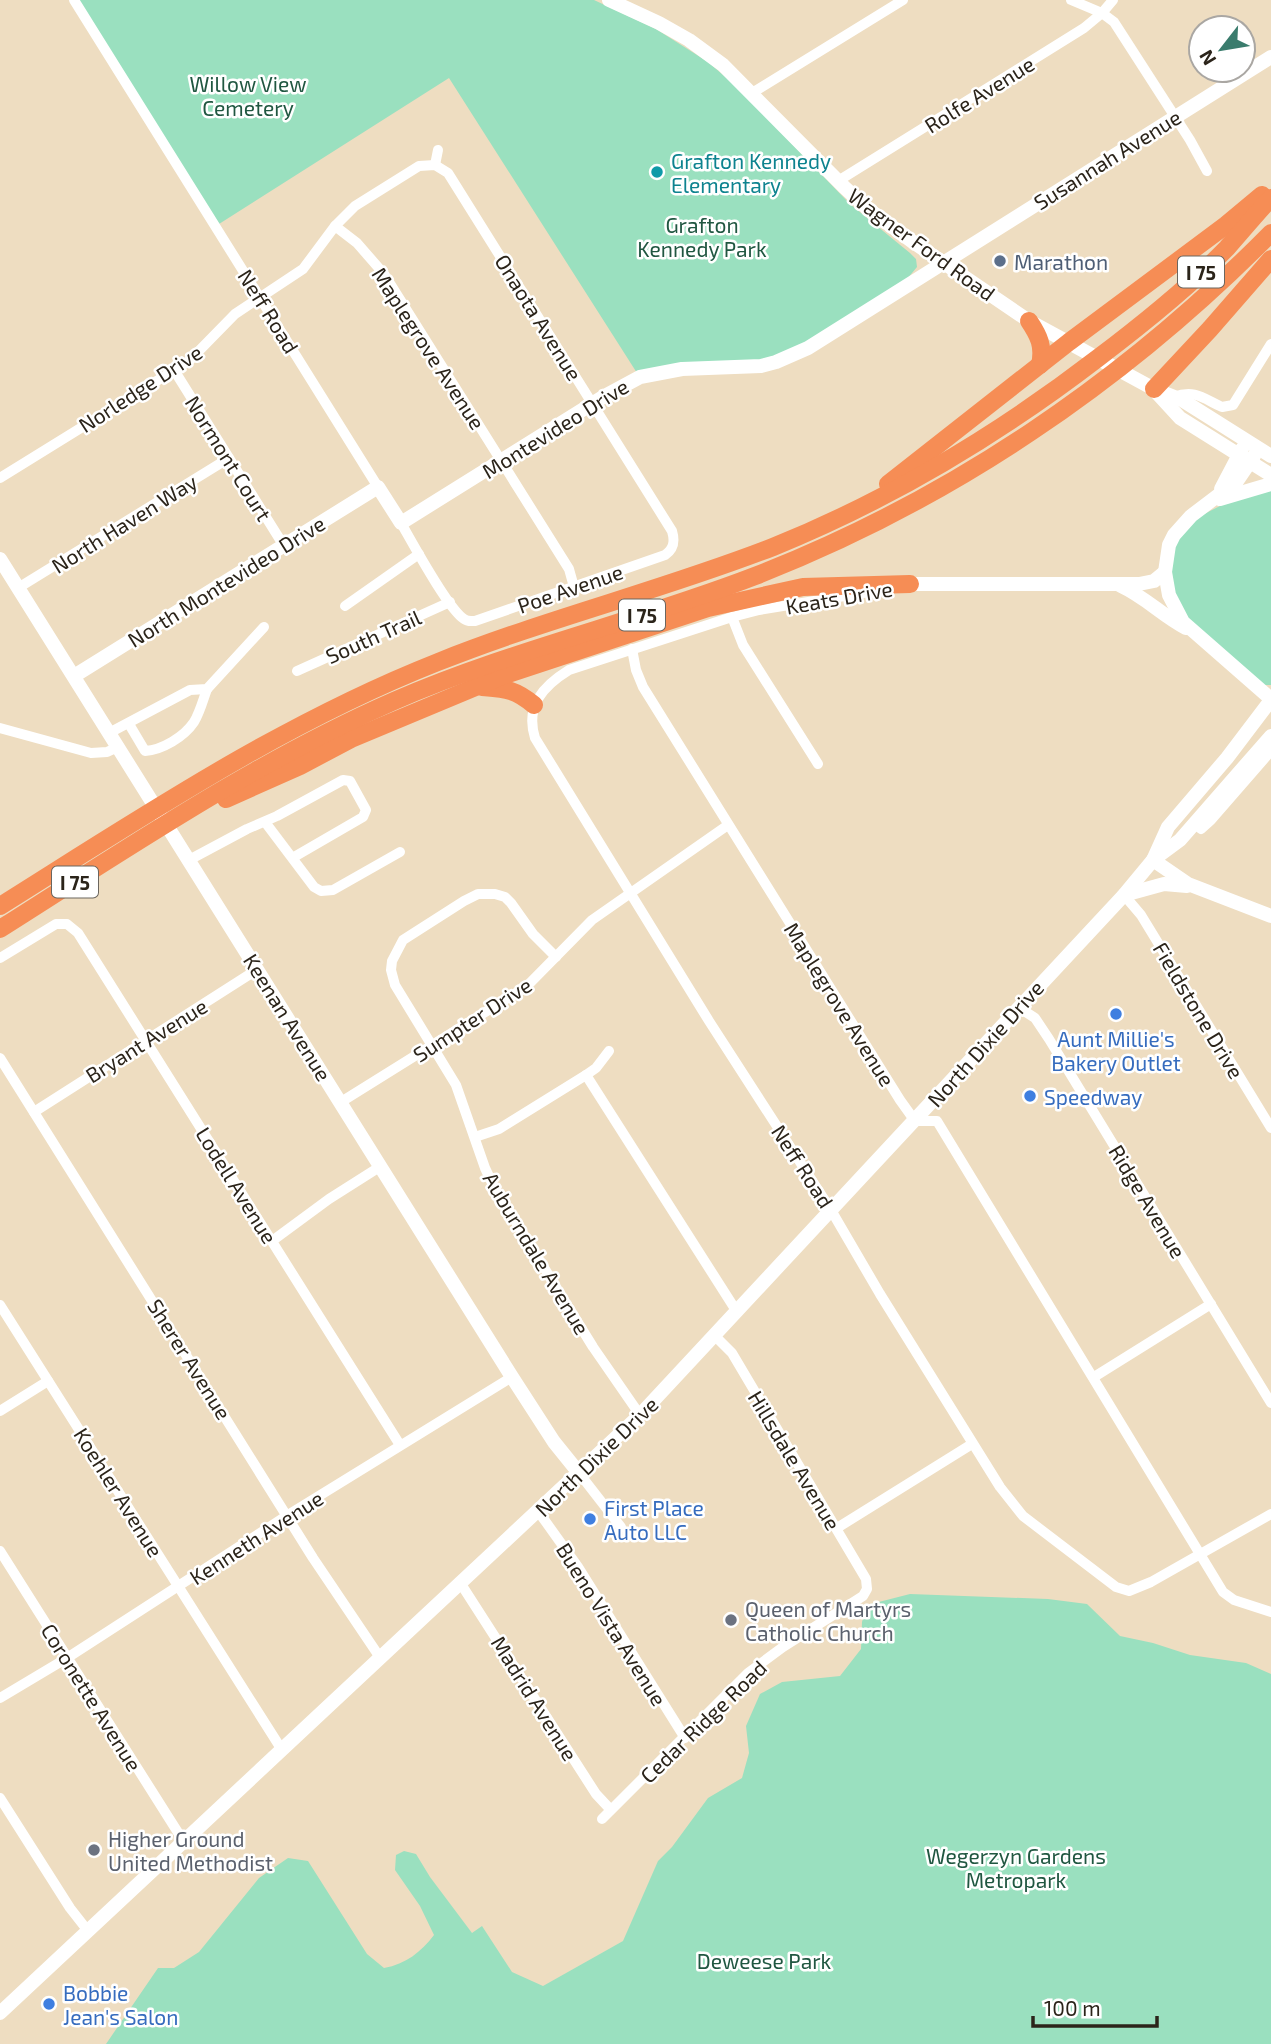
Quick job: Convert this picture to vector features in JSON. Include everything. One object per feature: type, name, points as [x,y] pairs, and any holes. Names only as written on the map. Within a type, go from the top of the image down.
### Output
[{"type":"highway","points":[[871,501],[897,475],[1271,190]]},
{"type":"highway","name":"I 75","points":[[0,906],[173,797],[248,752],[313,718],[439,661],[700,574],[775,546],[871,501],[965,450],[1070,380],[1125,338],[1226,249],[1271,198]]},
{"type":"highway","name":"I 75","points":[[0,929],[183,814],[312,740],[399,699],[507,658],[704,594],[803,556],[905,508],[1008,447],[1090,391],[1201,301],[1271,233]]},
{"type":"highway","points":[[1154,389],[1271,259]]},
{"type":"highway","points":[[1029,321],[1039,335],[1043,350],[1041,365]]},
{"type":"highway","points":[[183,814],[226,799],[300,766],[351,739],[475,687],[708,608],[803,587],[910,584]]},
{"type":"highway","points":[[475,687],[505,688],[518,692],[534,705]]},
{"type":"main road","name":"Wagner Ford Road","points":[[609,0],[689,40],[723,65],[868,209],[944,263],[1029,321],[1194,408],[1271,456]]},
{"type":"main road","name":"Susannah Avenue","points":[[944,263],[1271,57]]},
{"type":"main road","name":"Montevideo Drive","points":[[401,523],[593,403],[640,377],[657,372],[761,366],[795,355],[944,263]]},
{"type":"main road","name":"Wagner Ford Road","points":[[1154,389],[1181,418],[1246,455],[1271,475]]},
{"type":"main road","points":[[1194,408],[1216,433],[1246,455],[1271,467]]},
{"type":"main road","points":[[1212,501],[1246,455]]},
{"type":"main road","points":[[1271,484],[1212,501],[1191,516],[1169,545],[1165,572],[1172,603],[1183,622],[1271,699]]},
{"type":"main road","name":"Neff Road","points":[[378,487],[401,523]]},
{"type":"main road","name":"North Montevideo Drive","points":[[74,676],[378,487]]},
{"type":"main road","name":"Keenan Avenue","points":[[0,559],[512,1377],[554,1442],[579,1473]]},
{"type":"main road","name":"Keats Drive","points":[[910,584],[1116,584],[1154,581],[1165,572]]},
{"type":"main road","points":[[1116,584],[1137,593],[1167,618],[1192,632]]},
{"type":"main road","name":"North Dixie Drive","points":[[1153,860],[1168,827],[1199,792],[1271,699]]},
{"type":"main road","name":"North Dixie Drive","points":[[0,2013],[640,1415],[1124,895],[1153,860],[1180,840],[1271,736]]},
{"type":"main road","points":[[1194,823],[1188,817],[1199,792]]},
{"type":"main road","points":[[1153,860],[1173,876],[1198,888],[1271,916]]},
{"type":"main road","points":[[1124,895],[1164,884],[1198,888]]},
{"type":"street","name":"Neff Road","points":[[74,0],[378,487]]},
{"type":"street","points":[[752,93],[903,0]]},
{"type":"street","points":[[1070,0],[1102,13],[1121,30],[1207,171]]},
{"type":"street","name":"Rolfe Avenue","points":[[838,181],[1073,35],[1114,0]]},
{"type":"street","points":[[435,166],[438,150]]},
{"type":"street","name":"Norledge Drive","points":[[0,478],[174,370],[204,348],[235,314],[303,269],[335,226],[355,206],[419,166],[435,166]]},
{"type":"street","name":"Onaota Avenue","points":[[435,166],[448,173],[593,403],[671,531],[674,538],[672,548]]},
{"type":"street","name":"Maplegrove Avenue","points":[[335,226],[364,251],[384,274],[569,569],[574,587]]},
{"type":"street","points":[[1174,397],[1203,395],[1222,407],[1233,405],[1271,344]]},
{"type":"street","name":"Normont Court","points":[[174,370],[284,546]]},
{"type":"street","name":"North Haven Way","points":[[18,588],[229,458]]},
{"type":"street","name":"Neff Road","points":[[401,523],[450,602],[466,620]]},
{"type":"street","name":"Poe Avenue","points":[[466,620],[475,621],[574,587],[665,555],[672,548]]},
{"type":"street","points":[[345,606],[419,554]]},
{"type":"street","name":"Keats Drive","points":[[534,705],[547,685],[569,670],[632,649],[759,610],[910,584]]},
{"type":"street","name":"South Trail","points":[[297,671],[450,602]]},
{"type":"street","points":[[732,617],[735,630],[754,664],[818,764]]},
{"type":"street","points":[[128,724],[145,751],[157,750],[184,733],[194,722],[207,689],[264,627]]},
{"type":"street","name":"Maplegrove Avenue","points":[[632,649],[643,687],[915,1121]]},
{"type":"street","points":[[109,733],[190,690],[207,689]]},
{"type":"street","name":"Neff Road","points":[[534,705],[532,723],[536,738],[709,1021],[831,1210],[972,1444],[1023,1516],[1124,1591],[1136,1590],[1200,1553]]},
{"type":"street","points":[[0,728],[91,753],[107,752],[118,747]]},
{"type":"street","points":[[1194,823],[1201,829],[1211,820],[1271,751]]},
{"type":"street","points":[[189,860],[343,780],[350,781],[366,810],[363,817],[294,857]]},
{"type":"street","points":[[265,822],[314,887],[326,892],[359,877],[400,852]]},
{"type":"street","name":"Sumpter Drive","points":[[341,1102],[527,986],[592,920],[728,825]]},
{"type":"street","name":"Auburndale Avenue","points":[[556,957],[533,934],[511,903],[495,894],[487,893],[471,897],[403,940],[395,952],[391,970],[393,979],[456,1085],[493,1185],[593,1346],[640,1415]]},
{"type":"street","name":"Fieldstone Drive","points":[[1124,895],[1141,915],[1271,1128]]},
{"type":"street","name":"Lodell Avenue","points":[[0,958],[56,925],[71,926],[78,933],[400,1446]]},
{"type":"street","name":"Bryant Avenue","points":[[34,1112],[258,969]]},
{"type":"street","name":"Ridge Avenue","points":[[1018,1007],[1035,1018],[1271,1403]]},
{"type":"street","points":[[475,1137],[499,1129],[586,1075],[596,1068],[609,1051]]},
{"type":"street","name":"Sherer Avenue","points":[[0,1058],[313,1558],[381,1659]]},
{"type":"street","points":[[586,1075],[737,1312]]},
{"type":"street","points":[[915,1121],[937,1121],[1223,1592],[1229,1598],[1271,1612]]},
{"type":"street","points":[[272,1241],[329,1199],[381,1166]]},
{"type":"street","points":[[1094,1377],[1211,1304]]},
{"type":"street","name":"Koehler Avenue","points":[[0,1305],[282,1751]]},
{"type":"street","name":"Hillsdale Avenue","points":[[715,1336],[732,1353],[866,1579],[867,1589]]},
{"type":"street","name":"Kenneth Avenue","points":[[0,1698],[512,1377]]},
{"type":"street","points":[[0,1412],[48,1381]]},
{"type":"street","points":[[836,1528],[972,1444]]},
{"type":"street","points":[[579,1473],[621,1527]]},
{"type":"street","name":"Bueno Vista Avenue","points":[[538,1511],[578,1567],[685,1738]]},
{"type":"street","points":[[1200,1553],[1271,1514]]},
{"type":"street","name":"Coronette Avenue","points":[[0,1551],[184,1842]]},
{"type":"street","name":"Madrid Avenue","points":[[461,1584],[596,1794],[610,1810]]},
{"type":"street","name":"Cedar Ridge Road","points":[[602,1819],[760,1663],[863,1596],[867,1589]]},
{"type":"street","points":[[0,1798],[70,1908],[88,1931]]},
{"type":"green space","name":"Grafton Kennedy Park","points":[[78,0],[594,0],[656,29],[708,62],[736,86],[850,204],[910,253],[916,259],[917,267],[907,279],[812,341],[755,363],[637,373],[449,78],[219,224]]},
{"type":"green space","points":[[1271,488],[1271,685],[1263,685],[1191,623],[1172,593],[1171,558],[1179,538],[1194,519],[1242,495]]},
{"type":"green space","points":[[910,1594],[1048,1599],[1087,1604],[1120,1636],[1190,1655],[1246,1663],[1271,1674],[1271,2044],[106,2044],[158,1968],[174,1968],[199,1952],[259,1878],[288,1858],[308,1861],[367,1954],[384,1968],[399,1964],[412,1956],[434,1935],[420,1906],[395,1870],[396,1855],[404,1851],[416,1854],[472,1933],[482,1926],[512,1972],[543,1986],[623,1941],[658,1861],[672,1847],[708,1798],[742,1778],[749,1753],[746,1726],[760,1694],[782,1682],[840,1676],[861,1649],[862,1622],[867,1605]]},
{"type":"place","name":"Grafton Kennedy Elementary","points":[[657,172]]},
{"type":"place","name":"Marathon","points":[[1000,261]]},
{"type":"place","name":"Aunt Millie's Bakery Outlet","points":[[1116,1014]]},
{"type":"place","name":"Speedway","points":[[1030,1096]]},
{"type":"place","name":"First Place Auto LLC","points":[[590,1519]]},
{"type":"place","name":"Queen of Martyrs Catholic Church","points":[[731,1620]]},
{"type":"place","name":"Higher Ground United Methodist","points":[[94,1850]]},
{"type":"place","name":"Bobbie Jean's Salon","points":[[49,2004]]},
{"type":"park label","name":"Willow View Cemetery","points":[[248,95]]},
{"type":"park label","name":"Wegerzyn Gardens Metropark","points":[[1016,1867]]},
{"type":"park label","name":"Deweese Park","points":[[764,1960]]}]
